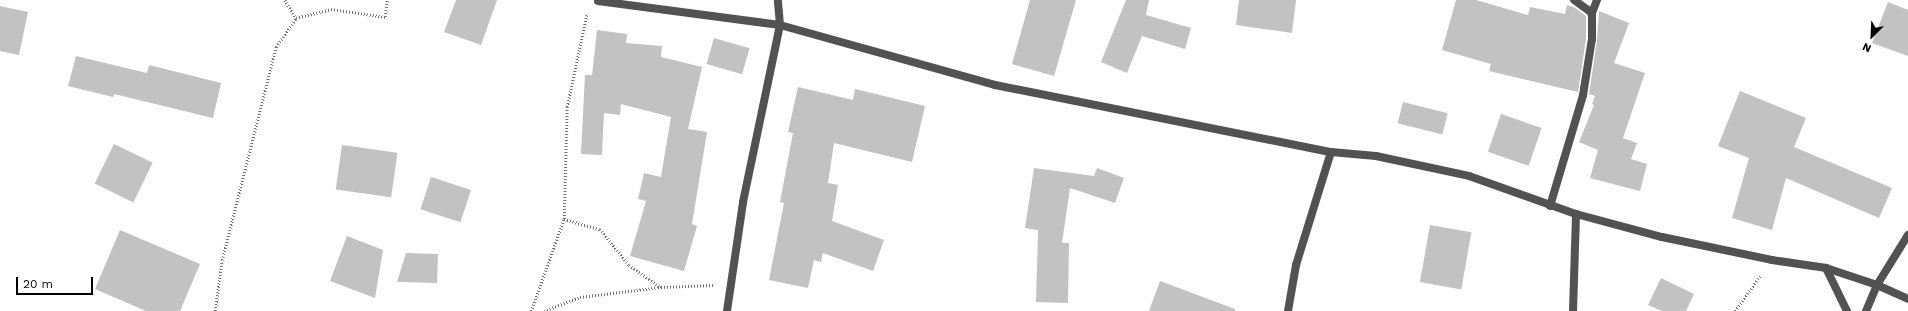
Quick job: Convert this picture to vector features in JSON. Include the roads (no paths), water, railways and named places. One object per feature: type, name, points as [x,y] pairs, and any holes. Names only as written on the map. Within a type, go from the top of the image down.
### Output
[{"type":"street","points":[[598,0],[780,25],[995,85],[1331,152],[1376,156],[1469,176],[1550,206],[1662,237],[1772,260],[1826,268],[1877,285],[1908,299]]},
{"type":"street","points":[[727,311],[743,202],[780,25],[778,0]]},
{"type":"street","points":[[1574,0],[1592,13]]},
{"type":"street","points":[[1550,206],[1583,95],[1592,39],[1592,13],[1597,0]]},
{"type":"street","points":[[1288,311],[1296,264],[1331,152]]},
{"type":"street","points":[[1573,311],[1576,214]]},
{"type":"street","points":[[1866,311],[1877,285],[1908,235]]},
{"type":"street","points":[[1826,268],[1847,311]]}]
